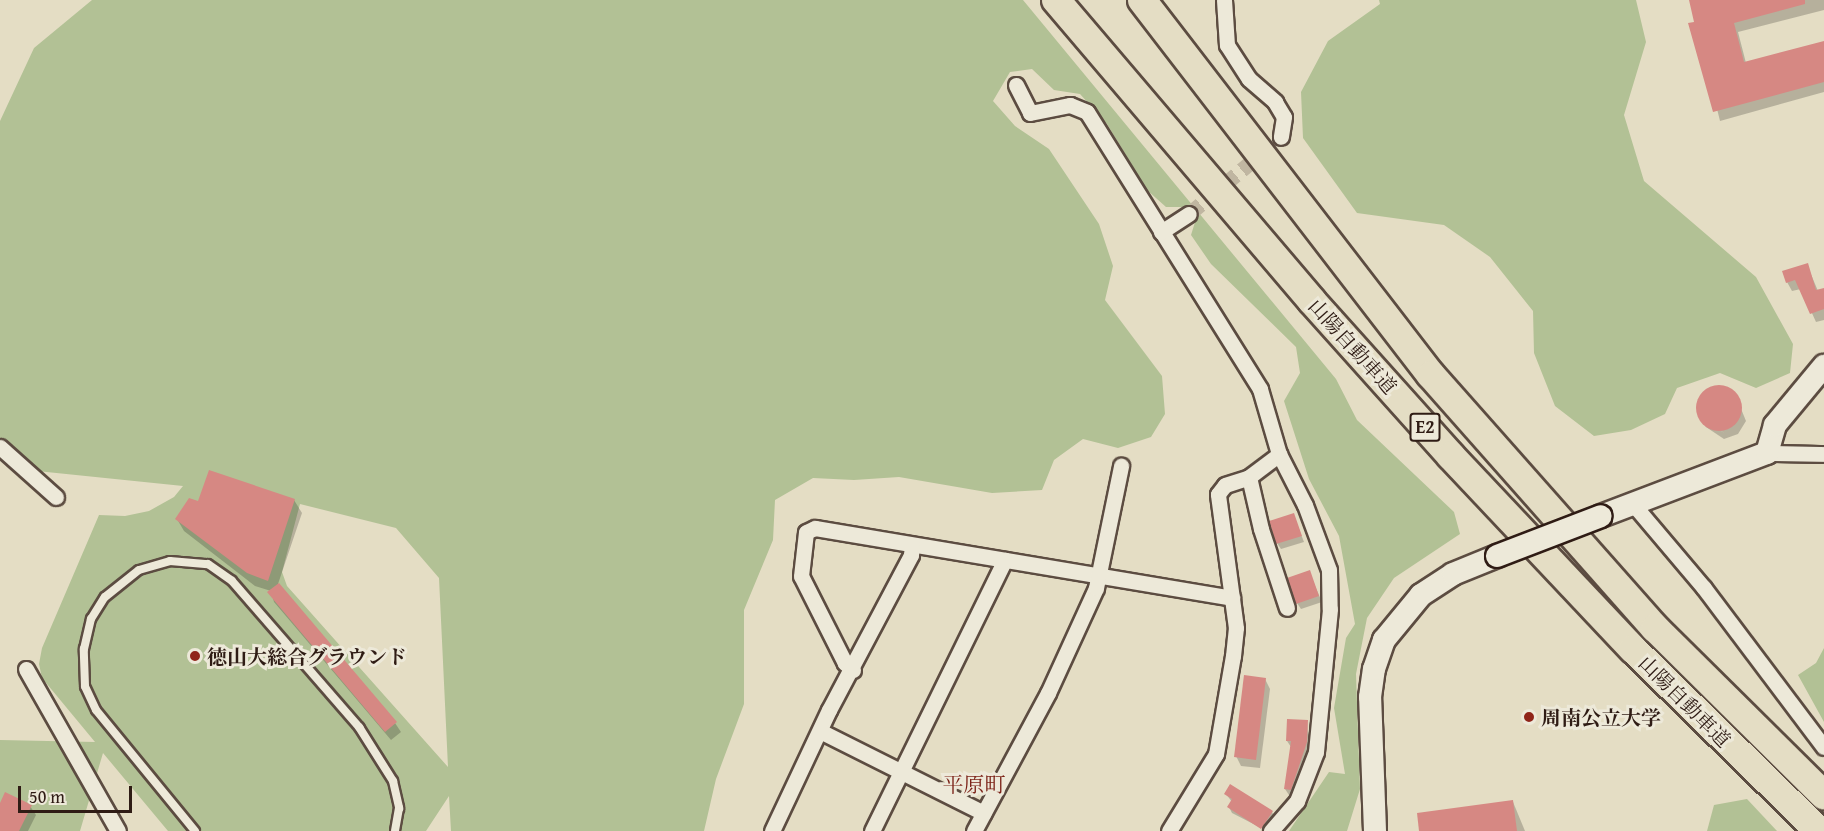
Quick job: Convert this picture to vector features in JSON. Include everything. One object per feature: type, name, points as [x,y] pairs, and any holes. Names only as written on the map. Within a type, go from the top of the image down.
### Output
[{"type":"highway","name":"山陽自動車道","points":[[1056,0],[1312,301],[1451,456],[1633,649],[1819,831]]},
{"type":"highway","name":"山陽自動車道","points":[[1142,0],[1431,375],[1655,628],[1824,795]]},
{"type":"street","points":[[1224,0],[1227,45],[1249,79],[1280,110],[1284,117],[1281,137]]},
{"type":"street","points":[[1016,85],[1030,113],[1070,105],[1087,112],[1260,389],[1279,454],[1305,505],[1329,570],[1330,609],[1316,752],[1297,801],[1271,831]]},
{"type":"street","points":[[1161,232],[1189,214]]},
{"type":"street","points":[[1767,453],[1775,425],[1824,366]]},
{"type":"street","points":[[0,447],[56,497]]},
{"type":"street","points":[[1376,831],[1370,697],[1374,669],[1384,640],[1421,595],[1453,574],[1767,453],[1824,454]]},
{"type":"street","points":[[1169,831],[1216,754],[1233,656],[1236,628],[1218,494],[1225,485],[1249,477],[1279,454]]},
{"type":"street","points":[[974,831],[1048,693],[1100,576],[1121,465]]},
{"type":"street","points":[[1249,477],[1261,529],[1287,608]]},
{"type":"street","points":[[1633,504],[1704,588],[1824,747]]},
{"type":"street","points":[[853,670],[845,663],[801,576],[806,532],[815,528],[1232,598]]},
{"type":"street","points":[[772,831],[910,555],[912,545]]},
{"type":"street","points":[[872,831],[1005,560]]},
{"type":"street","points":[[26,669],[118,831]]},
{"type":"street","points":[[820,731],[984,813]]},
{"type":"lane","points":[[195,831],[96,710],[85,686],[84,648],[91,619],[105,597],[139,570],[170,561],[208,564],[232,581],[359,727],[393,781],[399,808],[395,831]]},
{"type":"green space","points":[[92,0],[1023,0],[1336,379],[1357,420],[1454,512],[1460,534],[1394,578],[1367,618],[1356,674],[1360,789],[1347,831],[1289,831],[1329,772],[1345,774],[1334,708],[1346,638],[1355,624],[1339,536],[1309,479],[1284,401],[1300,373],[1296,347],[1211,264],[1191,235],[1196,219],[1186,207],[1166,207],[1147,190],[1107,124],[1080,94],[1054,90],[1032,69],[1010,72],[993,101],[1015,126],[1049,149],[1099,224],[1113,266],[1105,300],[1162,376],[1165,414],[1151,437],[1118,448],[1083,439],[1054,460],[1042,490],[992,493],[899,477],[854,480],[813,478],[775,500],[773,540],[744,610],[744,704],[716,779],[704,831],[451,831],[449,796],[426,831],[168,831],[103,753],[80,831],[0,831],[0,740],[95,742],[42,678],[39,664],[42,648],[99,515],[125,516],[149,511],[174,497],[183,486],[37,471],[0,456],[0,121],[34,48]],"holes":[[[300,504],[396,528],[439,578],[448,767],[287,586],[282,572]]]},
{"type":"green space","points":[[1379,0],[1636,0],[1646,42],[1624,115],[1644,181],[1756,277],[1793,344],[1790,373],[1756,388],[1720,373],[1677,388],[1665,414],[1631,430],[1594,436],[1555,406],[1534,353],[1533,311],[1490,257],[1444,225],[1357,213],[1303,138],[1301,92],[1328,41],[1380,4]]},
{"type":"green space","points":[[1824,648],[1824,722],[1798,675],[1816,663]]},
{"type":"green space","points":[[1747,799],[1777,831],[1707,831],[1714,805]]},
{"type":"building","points":[[1689,0],[1805,0],[1805,4],[1734,23],[1744,62],[1824,41],[1824,82],[1713,112],[1688,23],[1694,22]]},
{"type":"building","points":[[1808,263],[1816,290],[1824,288],[1824,309],[1810,314],[1795,280],[1786,283],[1782,271]]},
{"type":"building","points":[[1719,385],[1735,392],[1742,408],[1735,424],[1719,431],[1703,424],[1696,408],[1703,392]]},
{"type":"building","points":[[209,470],[295,499],[268,581],[247,573],[175,519],[189,498],[198,501]]},
{"type":"building","points":[[1294,513],[1302,536],[1276,544],[1269,521]]},
{"type":"building","points":[[1310,570],[1319,596],[1296,604],[1287,578]]},
{"type":"building","points":[[279,583],[397,722],[385,732],[267,592]]},
{"type":"building","points":[[1244,675],[1266,678],[1256,760],[1234,757]]},
{"type":"building","points":[[1287,719],[1308,720],[1307,742],[1291,790],[1284,789],[1291,741],[1286,741]]},
{"type":"building","points":[[1230,784],[1273,811],[1261,829],[1227,807],[1232,799],[1224,794]]},
{"type":"building","points":[[5,792],[32,805],[19,831],[0,831],[0,803]]},
{"type":"building","points":[[1513,800],[1517,831],[1419,831],[1417,813]]},
{"type":"tunnel","points":[[1189,214],[1281,137]]},
{"type":"place","name":"徳山大総合グラウンド","points":[[195,656]]},
{"type":"place","name":"周南公立大学","points":[[1529,717]]},
{"type":"district","name":"平原町","points":[[974,785]]}]
